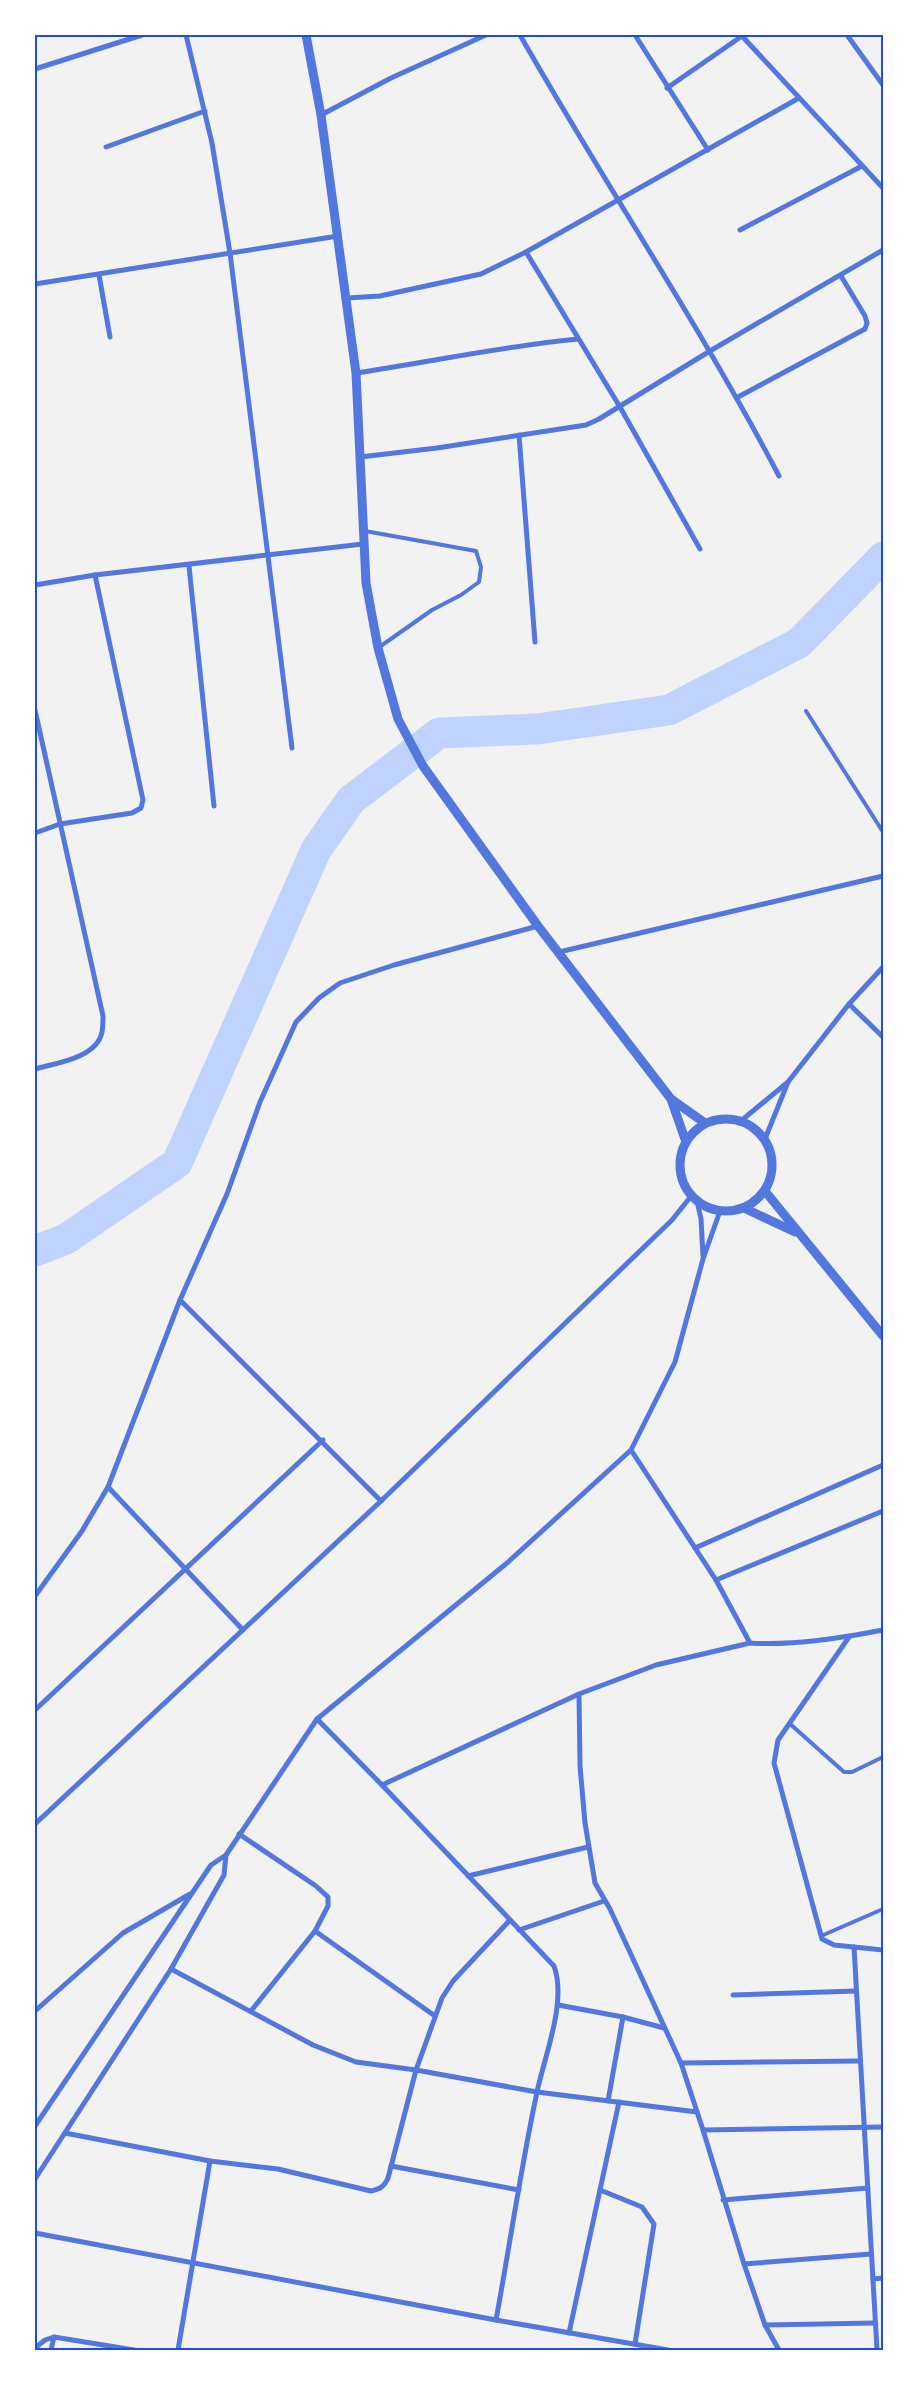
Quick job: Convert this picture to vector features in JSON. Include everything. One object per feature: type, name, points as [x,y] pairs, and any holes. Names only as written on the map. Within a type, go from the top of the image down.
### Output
[{"type":"street","points":[[35,69],[142,35]]},
{"type":"street","points":[[186,35],[218,172],[230,253],[292,748]]},
{"type":"street","points":[[306,35],[321,115],[356,372],[366,583],[378,648],[398,719],[423,766],[538,926],[671,1099],[705,1123]]},
{"type":"street","points":[[321,115],[392,78],[486,35]]},
{"type":"street","points":[[520,35],[618,202],[738,397],[779,476]]},
{"type":"street","points":[[634,35],[708,150]]},
{"type":"street","points":[[846,35],[883,85]]},
{"type":"street","points":[[667,88],[742,36],[883,188]]},
{"type":"street","points":[[347,298],[380,296],[481,274],[618,202],[799,98]]},
{"type":"street","points":[[106,148],[205,111]]},
{"type":"street","points":[[740,230],[862,166]]},
{"type":"street","points":[[35,284],[338,236]]},
{"type":"street","points":[[360,457],[586,425],[620,407],[710,351],[883,250]]},
{"type":"street","points":[[526,252],[620,407],[700,549]]},
{"type":"street","points":[[99,275],[110,337]]},
{"type":"street","points":[[738,397],[860,334],[865,329],[867,323],[865,316],[841,276]]},
{"type":"street","points":[[356,372],[414,364],[531,343],[578,339]]},
{"type":"street","points":[[519,435],[536,642]]},
{"type":"street","points":[[35,585],[363,544]]},
{"type":"street","points":[[189,566],[214,806]]},
{"type":"street","points":[[35,833],[60,824],[132,813],[140,808],[143,800],[95,576]]},
{"type":"street","points":[[35,710],[103,1016],[102,1034],[91,1049],[75,1058],[35,1069]]},
{"type":"street","points":[[559,952],[883,876]]},
{"type":"street","points":[[35,1596],[82,1531],[108,1487],[180,1300],[227,1194],[260,1102],[296,1022],[318,998],[340,983],[394,965],[538,926]]},
{"type":"street","points":[[742,1120],[788,1082],[849,1004],[883,967]]},
{"type":"street","points":[[849,1004],[883,1037]]},
{"type":"street","points":[[765,1139],[788,1082]]},
{"type":"street","points":[[671,1099],[686,1142]]},
{"type":"street","points":[[717,1119],[742,1120],[755,1128],[765,1139],[771,1151],[773,1165],[771,1178],[765,1191],[755,1201],[744,1208],[720,1211],[708,1207],[695,1198],[684,1184],[680,1170],[681,1156],[686,1142],[694,1131],[705,1123],[717,1119]]},
{"type":"street","points":[[765,1191],[883,1336]]},
{"type":"street","points":[[695,1198],[702,1219],[703,1259]]},
{"type":"street","points":[[35,1824],[382,1500],[695,1198]]},
{"type":"street","points":[[744,1208],[799,1234]]},
{"type":"street","points":[[35,2126],[192,1892],[211,1866],[226,1855],[317,1719],[507,1563],[631,1450],[675,1362],[703,1259],[720,1211]]},
{"type":"street","points":[[180,1300],[382,1500]]},
{"type":"street","points":[[35,1710],[323,1440]]},
{"type":"street","points":[[631,1450],[716,1580],[750,1642]]},
{"type":"street","points":[[695,1548],[883,1465]]},
{"type":"street","points":[[108,1487],[243,1630]]},
{"type":"street","points":[[716,1580],[883,1511]]},
{"type":"street","points":[[382,1785],[579,1694],[656,1665],[750,1642],[768,1644],[849,1637],[883,1630]]},
{"type":"street","points":[[849,1637],[788,1723],[778,1740],[774,1763],[788,1809],[820,1936],[834,1945],[883,1950]]},
{"type":"street","points":[[579,1694],[580,1766],[588,1847],[595,1883],[610,1909],[681,2063],[704,2130],[723,2200],[744,2264],[765,2325],[779,2350]]},
{"type":"street","points":[[317,1719],[554,1966],[559,1986],[558,2005],[537,2092],[496,2320]]},
{"type":"street","points":[[239,1834],[316,1886],[328,1897],[328,1906],[315,1931],[251,2011]]},
{"type":"street","points":[[468,1876],[588,1847]]},
{"type":"street","points":[[35,2178],[171,1969],[224,1874],[226,1855]]},
{"type":"street","points":[[35,2011],[123,1933],[192,1892]]},
{"type":"street","points":[[520,1930],[604,1901]]},
{"type":"street","points":[[64,2133],[210,2161],[278,2169],[371,2191],[384,2186],[416,2070],[442,1998],[453,1981],[510,1920]]},
{"type":"street","points":[[315,1931],[435,2016]]},
{"type":"street","points":[[854,1947],[877,2350]]},
{"type":"street","points":[[171,1969],[313,2045],[356,2062],[416,2070],[537,2092],[697,2112]]},
{"type":"street","points":[[733,1995],[856,1990]]},
{"type":"street","points":[[558,2005],[623,2017],[664,2028]]},
{"type":"street","points":[[608,2101],[623,2017]]},
{"type":"street","points":[[681,2063],[860,2061]]},
{"type":"street","points":[[569,2333],[619,2102]]},
{"type":"street","points":[[704,2130],[883,2127]]},
{"type":"street","points":[[178,2350],[210,2161]]},
{"type":"street","points":[[391,2166],[519,2190]]},
{"type":"street","points":[[723,2200],[868,2188]]},
{"type":"street","points":[[600,2190],[642,2207],[654,2224],[635,2344]]},
{"type":"street","points":[[35,2233],[496,2320],[668,2350]]},
{"type":"street","points":[[744,2264],[872,2254]]},
{"type":"street","points":[[873,2279],[883,2278]]},
{"type":"street","points":[[765,2325],[875,2323]]},
{"type":"street","points":[[35,2348],[54,2337],[134,2350]]},
{"type":"street","points":[[51,2350],[54,2337]]},
{"type":"lane","points":[[362,530],[476,551],[481,567],[479,582],[461,595],[432,610],[378,648]]},
{"type":"lane","points":[[806,711],[883,832]]},
{"type":"lane","points":[[788,1723],[844,1772],[852,1772],[883,1757]]},
{"type":"lane","points":[[820,1936],[883,1909]]},
{"type":"waterway","points":[[35,1251],[66,1239],[177,1163],[316,850],[351,800],[439,733],[537,729],[669,710],[799,643],[883,557]]}]
